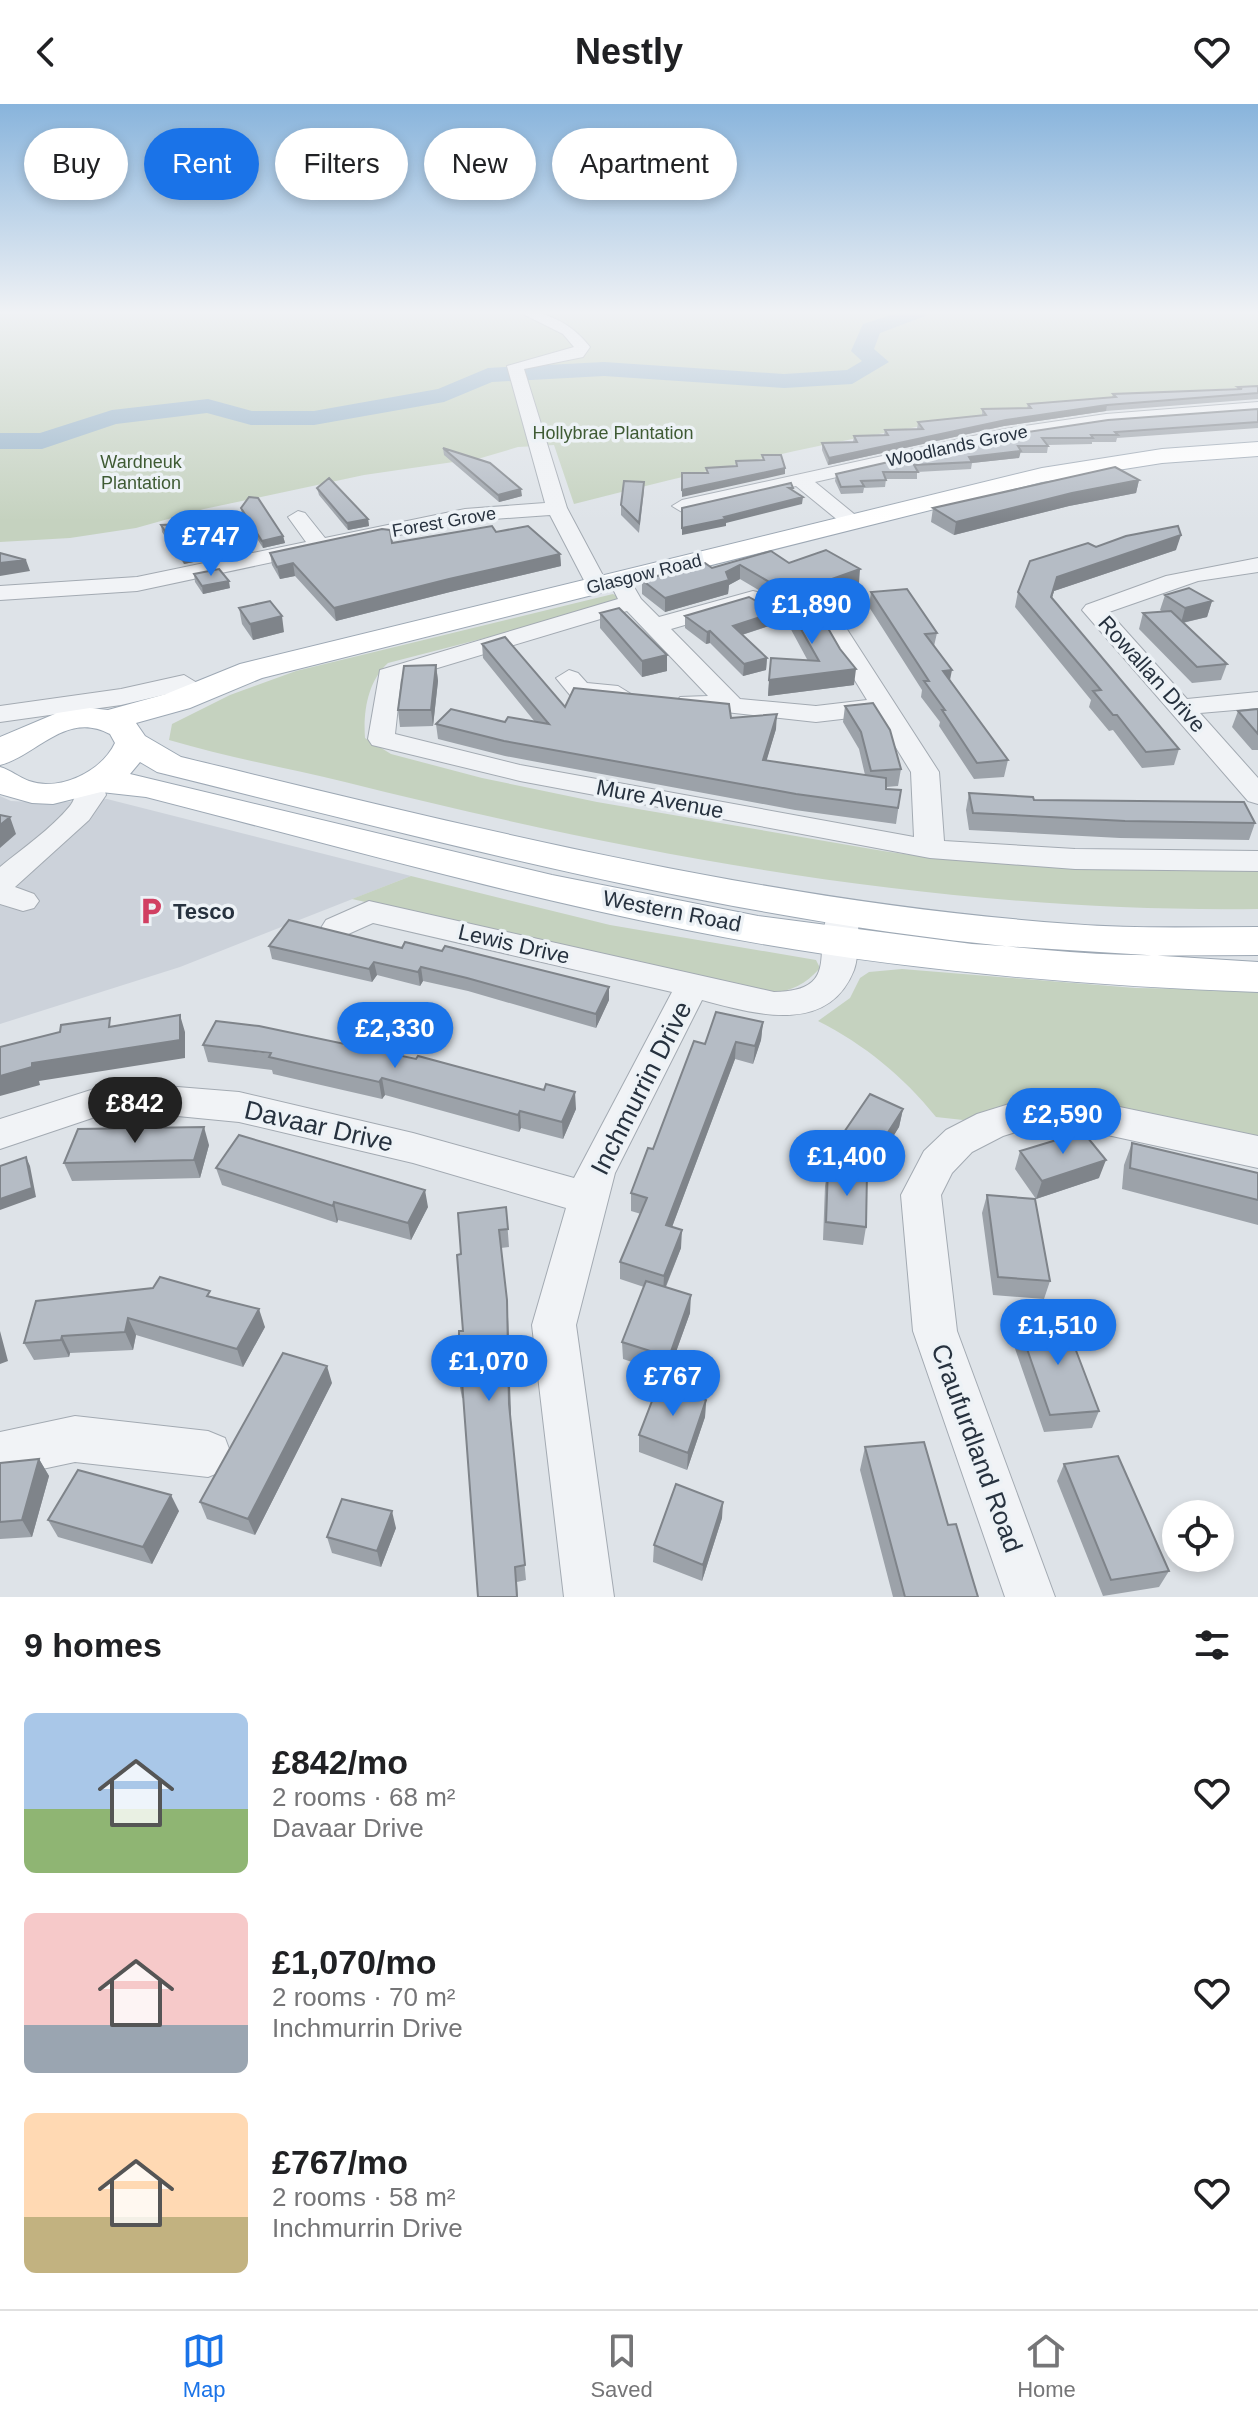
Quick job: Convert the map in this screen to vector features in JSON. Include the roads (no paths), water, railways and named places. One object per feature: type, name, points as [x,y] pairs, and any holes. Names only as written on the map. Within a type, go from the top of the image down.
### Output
[{"type":"main road","name":"Glasgow Road","points":[[121,732],[188,697],[251,671],[616,589],[852,522],[1042,475],[1162,456],[1258,449]]},
{"type":"main road","points":[[72,719],[121,732],[126,759],[93,782],[44,792],[4,756],[72,719]]},
{"type":"main road","name":"Western Road","points":[[121,732],[169,765],[381,817],[700,886],[841,927],[983,959],[1166,974],[1258,977]]},
{"type":"main road","name":"Western Road","points":[[93,782],[147,786],[688,917],[1069,937],[1258,941]]},
{"type":"street","points":[[521,382],[557,508],[616,589],[733,707]]},
{"type":"street","name":"Woodlands Grove","points":[[682,506],[1005,434],[1106,419],[1258,407]]},
{"type":"street","points":[[800,480],[852,522]]},
{"type":"street","name":"Forest Grove","points":[[0,593],[320,546],[460,509],[557,508]]},
{"type":"street","points":[[298,517],[320,546]]},
{"type":"street","name":"Rowallan Drive","points":[[1258,565],[1216,568],[1170,579],[1094,610],[1258,795]]},
{"type":"street","name":"Mure Avenue","points":[[616,589],[389,675],[381,739],[520,773],[930,849],[1075,859],[1258,861]]},
{"type":"street","points":[[655,626],[751,597]]},
{"type":"street","points":[[831,622],[925,772],[930,849]]},
{"type":"street","points":[[569,678],[579,690],[733,707],[816,714],[885,706]]},
{"type":"street","points":[[4,756],[121,697],[184,683],[188,697]]},
{"type":"street","points":[[1183,707],[1258,700]]},
{"type":"street","points":[[8,893],[79,814],[92,795],[93,782]]},
{"type":"street","name":"Lewis Drive","points":[[337,928],[369,912],[693,985]]},
{"type":"street","name":"Inchmurrin Drive","points":[[589,1597],[554,1325],[595,1173],[693,985],[776,1005],[800,1003],[822,995],[838,969],[841,927]]},
{"type":"street","name":"Davaar Drive","points":[[0,1134],[116,1096],[239,1107],[413,1148],[588,1198]]},
{"type":"street","name":"Craufurdland Road","points":[[1030,1597],[935,1331],[921,1195],[938,1162],[959,1141],[990,1125],[1048,1107],[1258,1152]]},
{"type":"street","points":[[0,1455],[75,1439],[208,1454]]},
{"type":"waterway","points":[[0,441],[42,441],[112,417],[208,406],[251,418],[314,418],[444,395],[473,382]]},
{"type":"place","name":"Tesco","points":[[151,911]]},
{"type":"park label","name":"Hollybrae Plantation","points":[[613,433]]},
{"type":"park label","name":"Wardneuk Plantation","points":[[141,472]]}]
